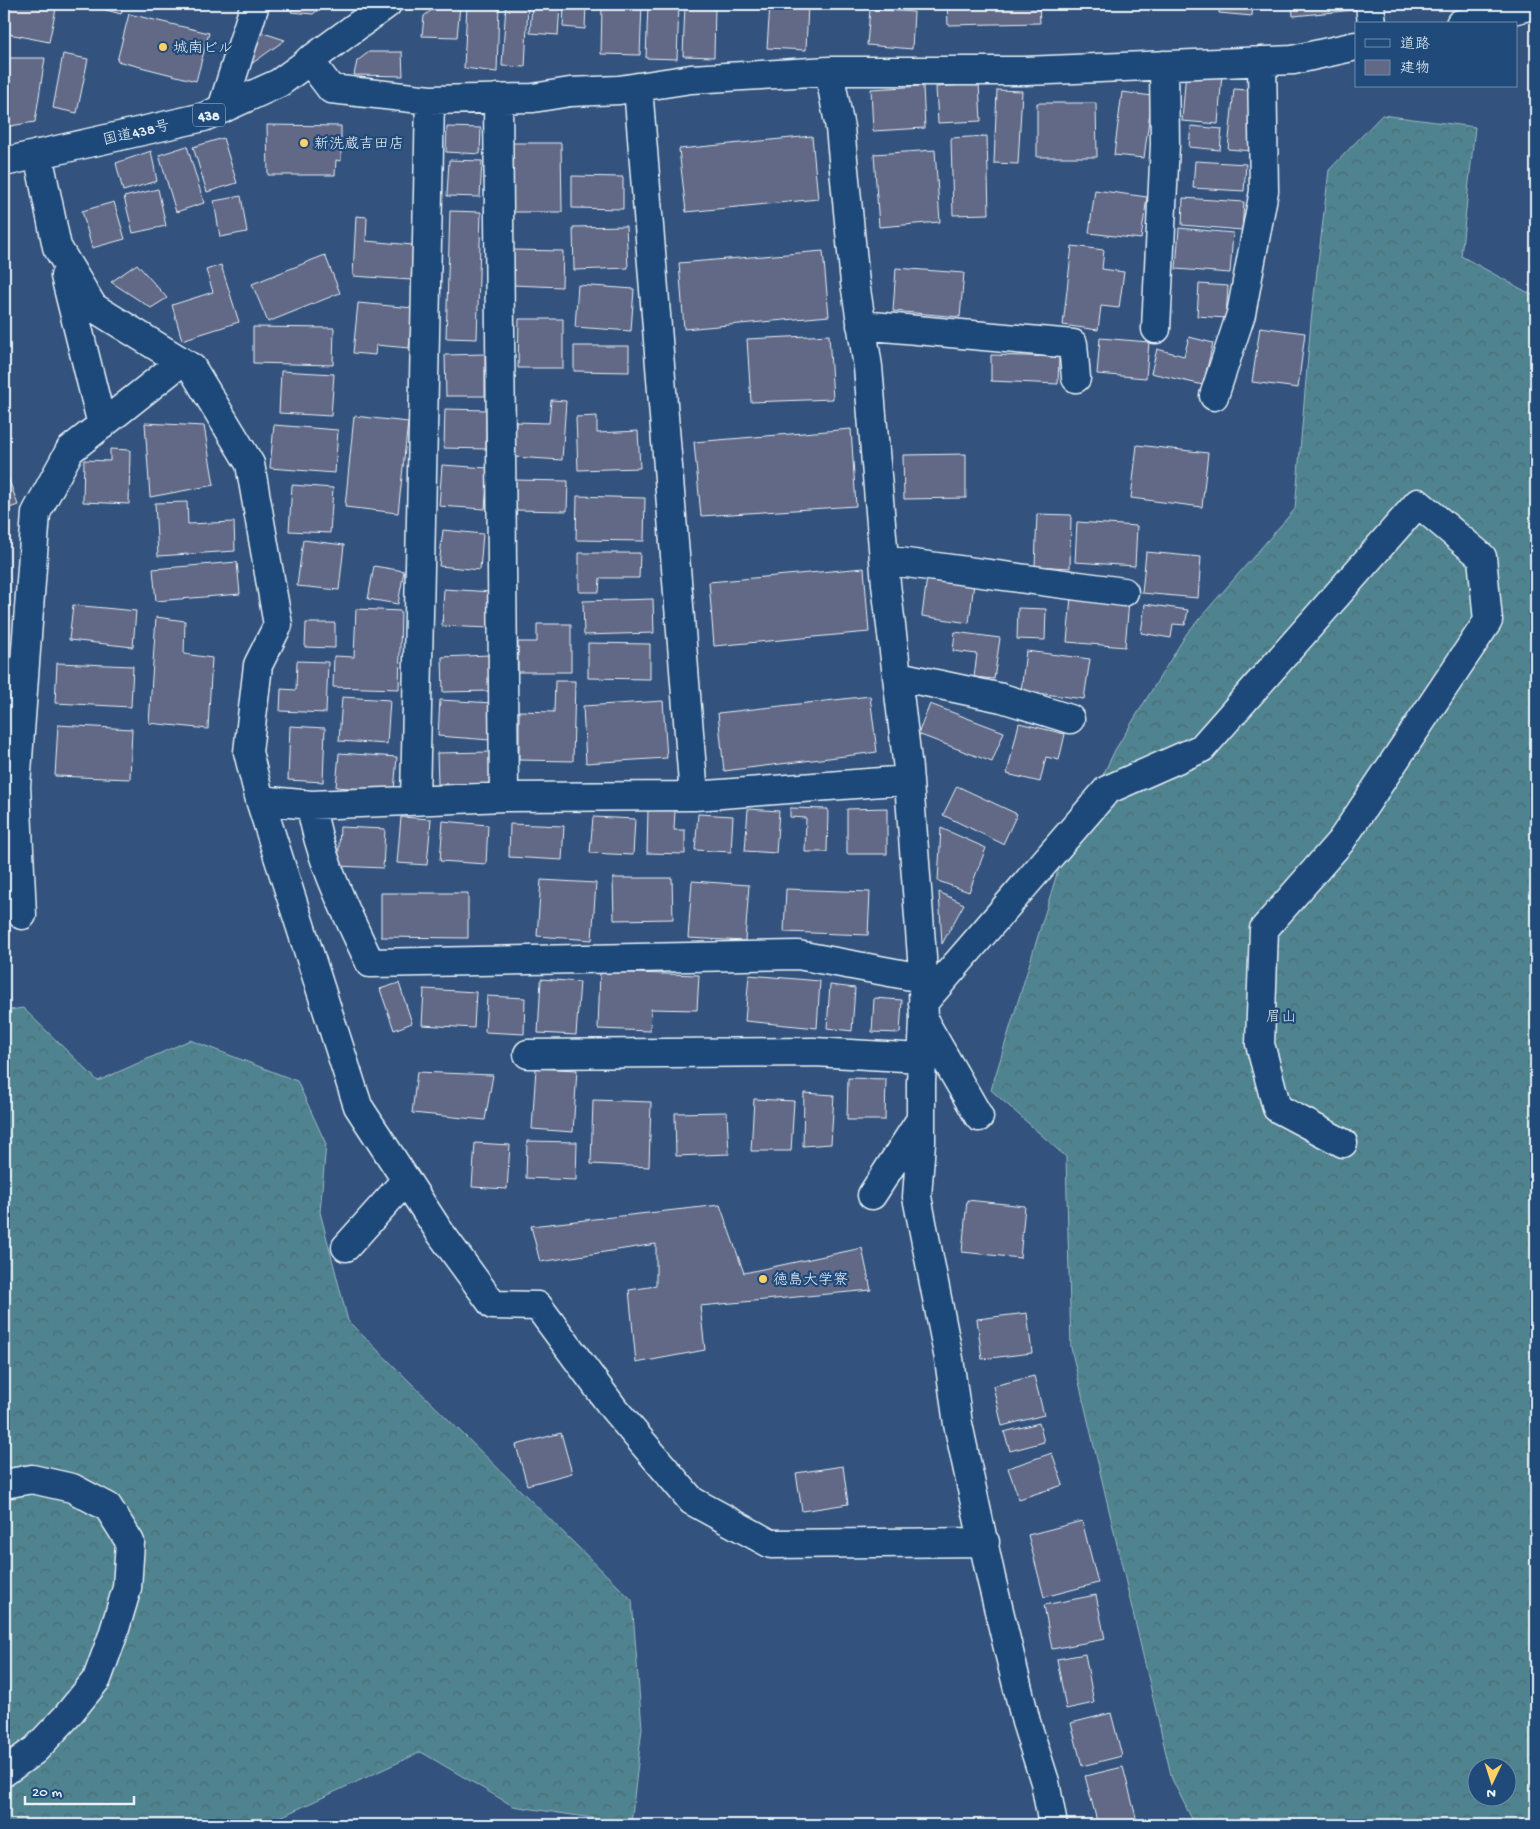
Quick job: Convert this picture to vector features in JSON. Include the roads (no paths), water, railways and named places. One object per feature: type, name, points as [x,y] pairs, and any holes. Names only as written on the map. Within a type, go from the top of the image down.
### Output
[{"type":"main road","points":[[222,109],[255,4]]},
{"type":"main road","name":"国道438号","points":[[4,162],[204,117],[279,83],[387,4]]},
{"type":"main road","points":[[1370,4],[1372,22]]},
{"type":"main road","points":[[1468,22],[1536,4]]},
{"type":"main road","points":[[309,60],[331,89],[430,100],[533,98],[570,92],[638,87],[691,79],[829,71],[1025,71],[1293,60],[1355,46]]},
{"type":"main road","points":[[1214,396],[1241,314],[1264,191],[1262,61]]},
{"type":"main road","points":[[1156,329],[1165,144],[1164,65]]},
{"type":"main road","points":[[829,71],[840,128],[855,283],[873,416],[884,560],[909,780],[923,1000],[921,1119],[917,1197],[949,1359],[958,1424],[985,1542],[991,1578],[1026,1722],[1045,1782],[1053,1825]]},
{"type":"main road","points":[[638,87],[694,796]]},
{"type":"main road","points":[[498,98],[504,797]]},
{"type":"main road","points":[[415,800],[430,100]]},
{"type":"main road","points":[[38,154],[57,247],[102,425]]},
{"type":"main road","points":[[57,247],[93,307],[192,368],[250,464],[278,626],[258,665],[248,752],[260,800],[358,1106],[439,1231],[493,1305],[538,1306],[614,1409],[692,1502],[771,1544],[985,1542]]},
{"type":"main road","points":[[861,325],[1074,344],[1076,378]]},
{"type":"main road","points":[[22,915],[16,786],[36,513],[70,450],[181,362]]},
{"type":"main road","points":[[923,1000],[1107,790],[1202,748],[1418,503],[1482,557],[1488,621],[1341,841],[1264,929],[1260,1044],[1277,1108],[1343,1143]]},
{"type":"main road","points":[[884,560],[1124,592]]},
{"type":"main road","points":[[898,676],[1002,698],[1070,719]]},
{"type":"main road","points":[[260,800],[311,805],[504,797],[694,796],[909,780]]},
{"type":"main road","points":[[311,805],[315,830],[329,876],[370,963],[798,955],[923,1000],[979,1117]]},
{"type":"main road","points":[[528,1054],[814,1052],[922,1058]]},
{"type":"main road","points":[[872,1195],[921,1119]]},
{"type":"main road","points":[[346,1247],[406,1180]]},
{"type":"main road","points":[[4,1484],[32,1479],[72,1488],[108,1507],[130,1542],[127,1588],[97,1679],[67,1716],[34,1750],[4,1772]]},
{"type":"place","name":"城南ビル","points":[[163,47]]},
{"type":"place","name":"新洗蔵吉田店","points":[[304,143]]},
{"type":"place","name":"徳島大学寮","points":[[763,1279]]},
{"type":"park label","name":"眉山","points":[[1281,1016]]}]
